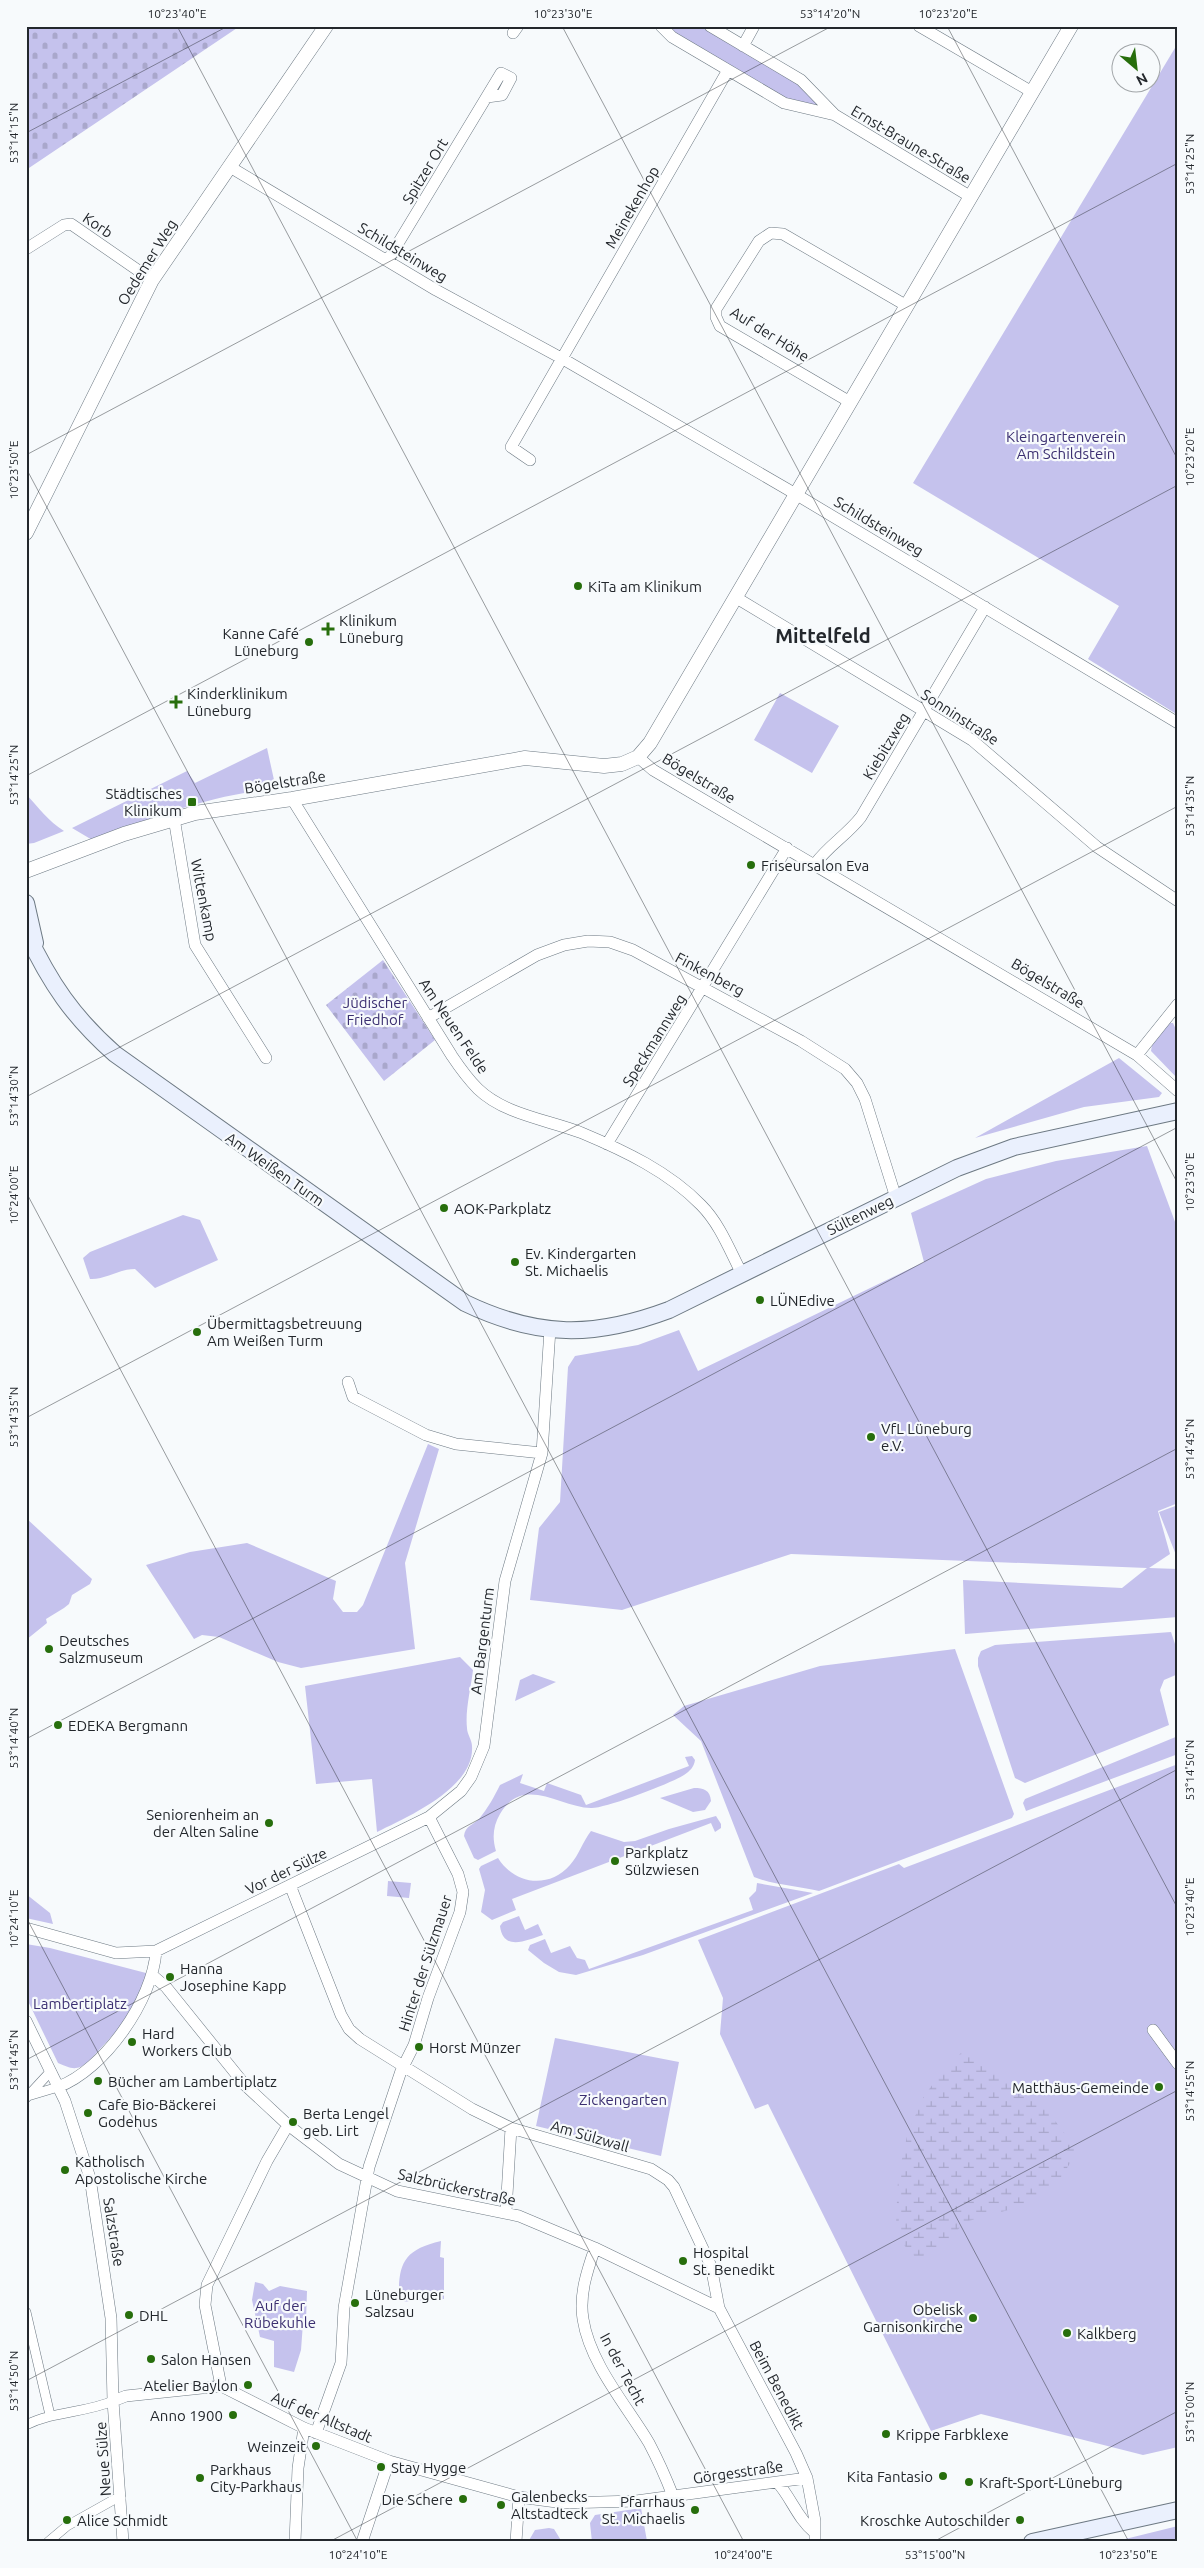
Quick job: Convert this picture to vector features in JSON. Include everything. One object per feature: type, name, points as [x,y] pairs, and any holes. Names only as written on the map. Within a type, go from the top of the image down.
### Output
[{"type":"main road","name":"Am Weißen Turm","points":[[26,903],[38,957]]},
{"type":"main road","name":"Am Weißen Turm","points":[[26,932],[55,988],[73,1013],[88,1030],[115,1054],[465,1303],[514,1323],[550,1329]]},
{"type":"main road","name":"Sültenweg","points":[[550,1329],[600,1330],[640,1321],[669,1310],[957,1168],[1014,1147],[1178,1111]]},
{"type":"main road","points":[[1032,2542],[1178,2510]]},
{"type":"street","name":"Oedemer Weg","points":[[26,533],[152,280],[326,26]]},
{"type":"street","name":"Ernst-Braune-Straße","points":[[661,26],[672,36],[784,103],[835,116]]},
{"type":"street","name":"Ernst-Braune-Straße","points":[[710,26],[801,80],[835,116],[971,197]]},
{"type":"street","points":[[743,46],[754,26]]},
{"type":"street","points":[[919,26],[1032,92]]},
{"type":"street","points":[[638,756],[650,742],[1071,26]]},
{"type":"street","name":"Meinekenhop","points":[[563,359],[728,70]]},
{"type":"street","name":"Spitzer Ort","points":[[388,260],[487,97]]},
{"type":"street","name":"Schildsteinweg","points":[[230,167],[436,290],[563,359],[796,494],[1178,723]]},
{"type":"street","name":"Korb","points":[[26,249],[64,225],[71,224],[152,280]]},
{"type":"street","name":"Auf der Höhe","points":[[850,402],[720,326],[716,317],[716,309],[759,241],[771,233],[783,234],[907,306]]},
{"type":"street","points":[[530,460],[510,447],[563,359]]},
{"type":"street","name":"Sonninstraße","points":[[735,597],[925,711],[988,752],[1097,847],[1178,900]]},
{"type":"street","name":"Kiebitzweg","points":[[815,864],[824,852],[850,831],[861,817],[985,607]]},
{"type":"street","name":"Bögelstraße","points":[[26,871],[174,818],[209,810],[292,799],[525,758],[604,766],[622,764],[638,756],[653,770],[1137,1055],[1178,1092]]},
{"type":"street","name":"Am Neuen Felde","points":[[292,799],[428,1018],[465,1075],[479,1090],[494,1101],[607,1144],[662,1173],[703,1207],[719,1228],[742,1274]]},
{"type":"street","name":"Wittenkamp","points":[[174,818],[195,945],[266,1058]]},
{"type":"street","name":"Speckmannweg","points":[[607,1144],[704,988],[787,848]]},
{"type":"street","name":"Finkenberg","points":[[428,1018],[537,955],[564,945],[588,941],[610,942],[633,950],[801,1041],[845,1069],[857,1082],[865,1099],[896,1198]]},
{"type":"street","points":[[1137,1055],[1178,1004]]},
{"type":"street","name":"Am Bargenturm","points":[[429,1817],[461,1791],[472,1776],[484,1746],[505,1581],[542,1453],[550,1329]]},
{"type":"street","points":[[348,1382],[353,1397],[426,1435],[456,1444],[542,1453]]},
{"type":"street","name":"Vor der Sülze","points":[[156,1951],[429,1817]]},
{"type":"street","name":"Hinter der Sülzmauer","points":[[316,2433],[340,2363],[344,2308],[367,2177],[404,2065],[414,2044],[428,1998],[460,1912],[463,1892],[458,1874],[429,1817]]},
{"type":"street","points":[[290,1885],[341,2015],[349,2029],[360,2040],[404,2065],[472,2109],[511,2128],[506,2212]]},
{"type":"street","points":[[27,2097],[80,2078],[122,2032],[139,2007],[152,1975],[156,1951],[116,1952],[30,1930]]},
{"type":"street","name":"Salzbrückerstraße","points":[[152,1975],[166,1986],[245,2085],[288,2125],[339,2164],[396,2191],[506,2212],[595,2248]]},
{"type":"street","name":"Salzstraße","points":[[26,2021],[58,2087],[90,2178],[111,2318],[112,2374]]},
{"type":"street","points":[[1153,2030],[1178,2064]]},
{"type":"street","points":[[27,2097],[51,2071]]},
{"type":"street","points":[[26,2425],[50,2415],[102,2406],[126,2396],[220,2386],[205,2305],[208,2284],[267,2161],[288,2125]]},
{"type":"street","name":"Am Sülzwall","points":[[511,2128],[614,2158],[661,2174]]},
{"type":"street","name":"Beim Benedikt","points":[[661,2174],[674,2187],[708,2257],[719,2308],[786,2434],[807,2478],[815,2520],[814,2537]]},
{"type":"street","points":[[595,2248],[719,2308]]},
{"type":"street","name":"In der Techt","points":[[595,2248],[582,2296],[583,2321],[586,2332],[608,2380],[649,2444],[673,2496]]},
{"type":"street","points":[[26,2312],[50,2415]]},
{"type":"street","name":"Neue Sülze","points":[[112,2374],[124,2542]]},
{"type":"street","name":"Auf der Altstadt","points":[[220,2386],[304,2428],[389,2461],[519,2496]]},
{"type":"street","points":[[295,2542],[296,2488],[304,2428]]},
{"type":"street","points":[[362,2542],[389,2461]]},
{"type":"street","name":"Görgesstraße","points":[[519,2496],[564,2503],[636,2502],[807,2478]]},
{"type":"street","points":[[777,2482],[814,2537]]},
{"type":"street","points":[[48,2542],[68,2526],[115,2499],[120,2494]]},
{"type":"street","points":[[516,2542],[519,2496]]},
{"type":"green space","points":[[26,26],[240,26],[26,170]]},
{"type":"green space","points":[[666,26],[703,26],[798,83],[825,110],[784,99],[675,34]]},
{"type":"green space","name":"Kleingartenverein Am Schildstein","points":[[1178,43],[1178,715],[1088,659],[1119,606],[913,483],[1148,92],[1162,92],[1162,70]]},
{"type":"green space","points":[[780,693],[839,726],[812,773],[754,740]]},
{"type":"green space","points":[[267,748],[276,789],[206,801],[160,815],[94,841],[72,828],[187,771],[195,783]]},
{"type":"green space","points":[[26,794],[48,819],[64,831],[34,843],[26,844]]},
{"type":"green space","name":"Jüdischer Friedhof","points":[[383,960],[435,1040],[384,1081],[326,1005]]},
{"type":"green space","points":[[1168,1023],[1173,1023],[1178,1034],[1178,1079],[1151,1051],[1152,1045]]},
{"type":"green space","points":[[1119,1058],[1162,1093],[1159,1097],[1084,1107],[975,1138]]},
{"type":"green space","name":"VfL Lüneburg e.V.","points":[[1147,1146],[1178,1230],[1178,1503],[1158,1511],[1170,1554],[1149,1568],[1178,1569],[1178,1617],[965,1634],[963,1580],[1122,1588],[1147,1568],[791,1554],[622,1610],[530,1600],[539,1528],[560,1502],[568,1367],[575,1356],[638,1345],[679,1330],[698,1371],[924,1262],[911,1213],[986,1179],[1056,1161]]},
{"type":"green space","points":[[183,1215],[200,1220],[218,1260],[155,1288],[135,1269],[90,1279],[83,1258],[90,1252]]},
{"type":"green space","points":[[428,1444],[439,1449],[405,1563],[415,1649],[301,1668],[278,1662],[219,1637],[202,1635],[194,1639],[146,1565],[190,1552],[247,1543],[336,1581],[333,1599],[343,1612],[357,1612],[363,1605]]},
{"type":"green space","points":[[1178,1505],[1178,1560],[1159,1512]]},
{"type":"green space","points":[[26,1518],[92,1579],[90,1584],[72,1595],[69,1604],[46,1619],[47,1623],[26,1640]]},
{"type":"green space","points":[[1171,1632],[1178,1653],[1178,1674],[1164,1680],[1160,1690],[1169,1725],[1025,1783],[1015,1778],[978,1666],[978,1658],[981,1651],[995,1645]]},
{"type":"green space","points":[[955,1649],[1014,1814],[1012,1818],[819,1891],[778,1884],[754,1877],[701,1741],[673,1715],[684,1706],[820,1666]]},
{"type":"green space","points":[[460,1657],[473,1670],[467,1714],[467,1730],[472,1746],[470,1761],[463,1775],[437,1799],[377,1832],[372,1779],[316,1784],[305,1686]]},
{"type":"green space","points":[[533,1674],[556,1682],[515,1701],[520,1680]]},
{"type":"green space","points":[[1178,1736],[1178,1754],[1026,1811],[1023,1803],[1025,1799]]},
{"type":"green space","points":[[692,1756],[695,1760],[694,1765],[684,1775],[638,1795],[598,1807],[579,1807],[543,1796],[520,1796],[509,1802],[496,1823],[494,1841],[496,1851],[478,1860],[474,1858],[464,1836],[468,1828],[485,1811],[500,1785],[523,1774],[520,1783],[544,1791],[547,1783],[581,1795],[586,1805],[689,1766],[685,1757]]},
{"type":"green space","name":"Kalkberg","points":[[1178,1764],[1178,2447],[1143,2455],[981,2414],[931,2431],[768,2104],[755,2109],[720,2034],[723,1998],[698,1940],[899,1864],[904,1868]]},
{"type":"green space","points":[[694,1788],[704,1789],[709,1794],[711,1801],[705,1810],[693,1812],[660,1798]]},
{"type":"green space","points":[[716,1816],[721,1824],[721,1828],[715,1832],[711,1823],[512,1899],[516,1910],[492,1920],[481,1912],[485,1890],[479,1869],[481,1866],[498,1858],[513,1874],[532,1881],[542,1880],[562,1873],[570,1865],[591,1831],[624,1842],[635,1841]]},
{"type":"green space","points":[[388,1881],[411,1883],[409,1898],[387,1896]]},
{"type":"green space","points":[[757,1883],[813,1893],[643,1955],[576,1975],[559,1972],[528,1950],[530,1945],[545,1939],[551,1953],[570,1946],[577,1958],[585,1960],[589,1969],[753,1910],[749,1898],[756,1891]]},
{"type":"green space","points":[[26,1894],[50,1913],[53,1924],[26,1918]]},
{"type":"green space","points":[[519,1916],[525,1930],[538,1924],[543,1935],[517,1942],[511,1942],[506,1939],[502,1934],[500,1926],[503,1922]]},
{"type":"green space","name":"Lambertiplatz","points":[[26,1944],[50,1948],[146,1973],[146,1983],[135,2007],[105,2044],[88,2062],[80,2067],[70,2068],[58,2063],[26,1997]]},
{"type":"green space","name":"Zickengarten","points":[[555,2038],[679,2062],[661,2156],[536,2126]]},
{"type":"green space","points":[[967,2048],[1046,2109],[1078,2151],[1056,2185],[1026,2205],[965,2222],[937,2252],[916,2258],[904,2245],[896,2224],[898,2177],[908,2132],[924,2096],[948,2064]]},
{"type":"green space","points":[[441,2241],[440,2257],[444,2258],[444,2299],[399,2302],[400,2278],[405,2261],[410,2254],[418,2249]]},
{"type":"green space","name":"Auf der Rübekuhle","points":[[255,2282],[263,2284],[269,2291],[280,2286],[307,2291],[306,2321],[303,2323],[301,2350],[294,2372],[274,2367],[274,2341],[260,2337],[252,2300]]},
{"type":"green space","points":[[641,2508],[647,2541],[592,2542],[590,2523],[595,2515]]},
{"type":"green space","points":[[1178,2526],[1178,2542],[1113,2542]]},
{"type":"green space","points":[[554,2529],[562,2542],[528,2542],[535,2530]]},
{"type":"place","name":"KiTa am Klinikum","points":[[578,586]]},
{"type":"place","name":"Klinikum Lüneburg","points":[[328,629]]},
{"type":"place","name":"Kanne Café Lüneburg","points":[[309,642]]},
{"type":"place","name":"Kinderklinikum Lüneburg","points":[[176,702]]},
{"type":"place","name":"Städtisches Klinikum","points":[[192,802]]},
{"type":"place","name":"Friseursalon Eva","points":[[751,865]]},
{"type":"place","name":"AOK-Parkplatz","points":[[444,1208]]},
{"type":"place","name":"Ev. Kindergarten St. Michaelis","points":[[515,1262]]},
{"type":"place","name":"LÜNEdive","points":[[760,1300]]},
{"type":"place","name":"Übermittagsbetreuung Am Weißen Turm","points":[[197,1332]]},
{"type":"place","name":"VfL Lüneburg e.V.","points":[[871,1437]]},
{"type":"place","name":"Deutsches Salzmuseum","points":[[49,1649]]},
{"type":"place","name":"EDEKA Bergmann","points":[[58,1725]]},
{"type":"place","name":"Seniorenheim an der Alten Saline","points":[[269,1823]]},
{"type":"place","name":"Parkplatz Sülzwiesen","points":[[615,1861]]},
{"type":"place","name":"Hanna Josephine Kapp","points":[[170,1977]]},
{"type":"place","name":"Hard Workers Club","points":[[132,2042]]},
{"type":"place","name":"Horst Münzer","points":[[419,2047]]},
{"type":"place","name":"Bücher am Lambertiplatz","points":[[98,2081]]},
{"type":"place","name":"Matthäus-Gemeinde","points":[[1159,2087]]},
{"type":"place","name":"Cafe Bio-Bäckerei Godehus","points":[[88,2113]]},
{"type":"place","name":"Berta Lengel geb. Lirt","points":[[293,2122]]},
{"type":"place","name":"Katholisch Apostolische Kirche","points":[[65,2170]]},
{"type":"place","name":"Hospital St. Benedikt","points":[[683,2261]]},
{"type":"place","name":"Lüneburger Salzsau","points":[[355,2303]]},
{"type":"place","name":"DHL","points":[[129,2315]]},
{"type":"place","name":"Obelisk Garnisonkirche","points":[[973,2318]]},
{"type":"place","name":"Kalkberg","points":[[1067,2333]]},
{"type":"place","name":"Salon Hansen","points":[[151,2359]]},
{"type":"place","name":"Atelier Baylon","points":[[248,2385]]},
{"type":"place","name":"Anno 1900","points":[[233,2415]]},
{"type":"place","name":"Krippe Farbklexe","points":[[886,2434]]},
{"type":"place","name":"Weinzeit","points":[[316,2446]]},
{"type":"place","name":"Stay Hygge","points":[[381,2467]]},
{"type":"place","name":"Kita Fantasio","points":[[943,2476]]},
{"type":"place","name":"Parkhaus City-Parkhaus","points":[[200,2478]]},
{"type":"place","name":"Kraft-Sport-Lüneburg","points":[[969,2482]]},
{"type":"place","name":"Die Schere","points":[[463,2499]]},
{"type":"place","name":"Galenbecks Altstadteck","points":[[501,2505]]},
{"type":"place","name":"Pfarrhaus St. Michaelis","points":[[695,2510]]},
{"type":"place","name":"Alice Schmidt","points":[[67,2520]]},
{"type":"place","name":"Kroschke Autoschilder","points":[[1020,2520]]},
{"type":"district","name":"Mittelfeld","points":[[823,635]]}]
